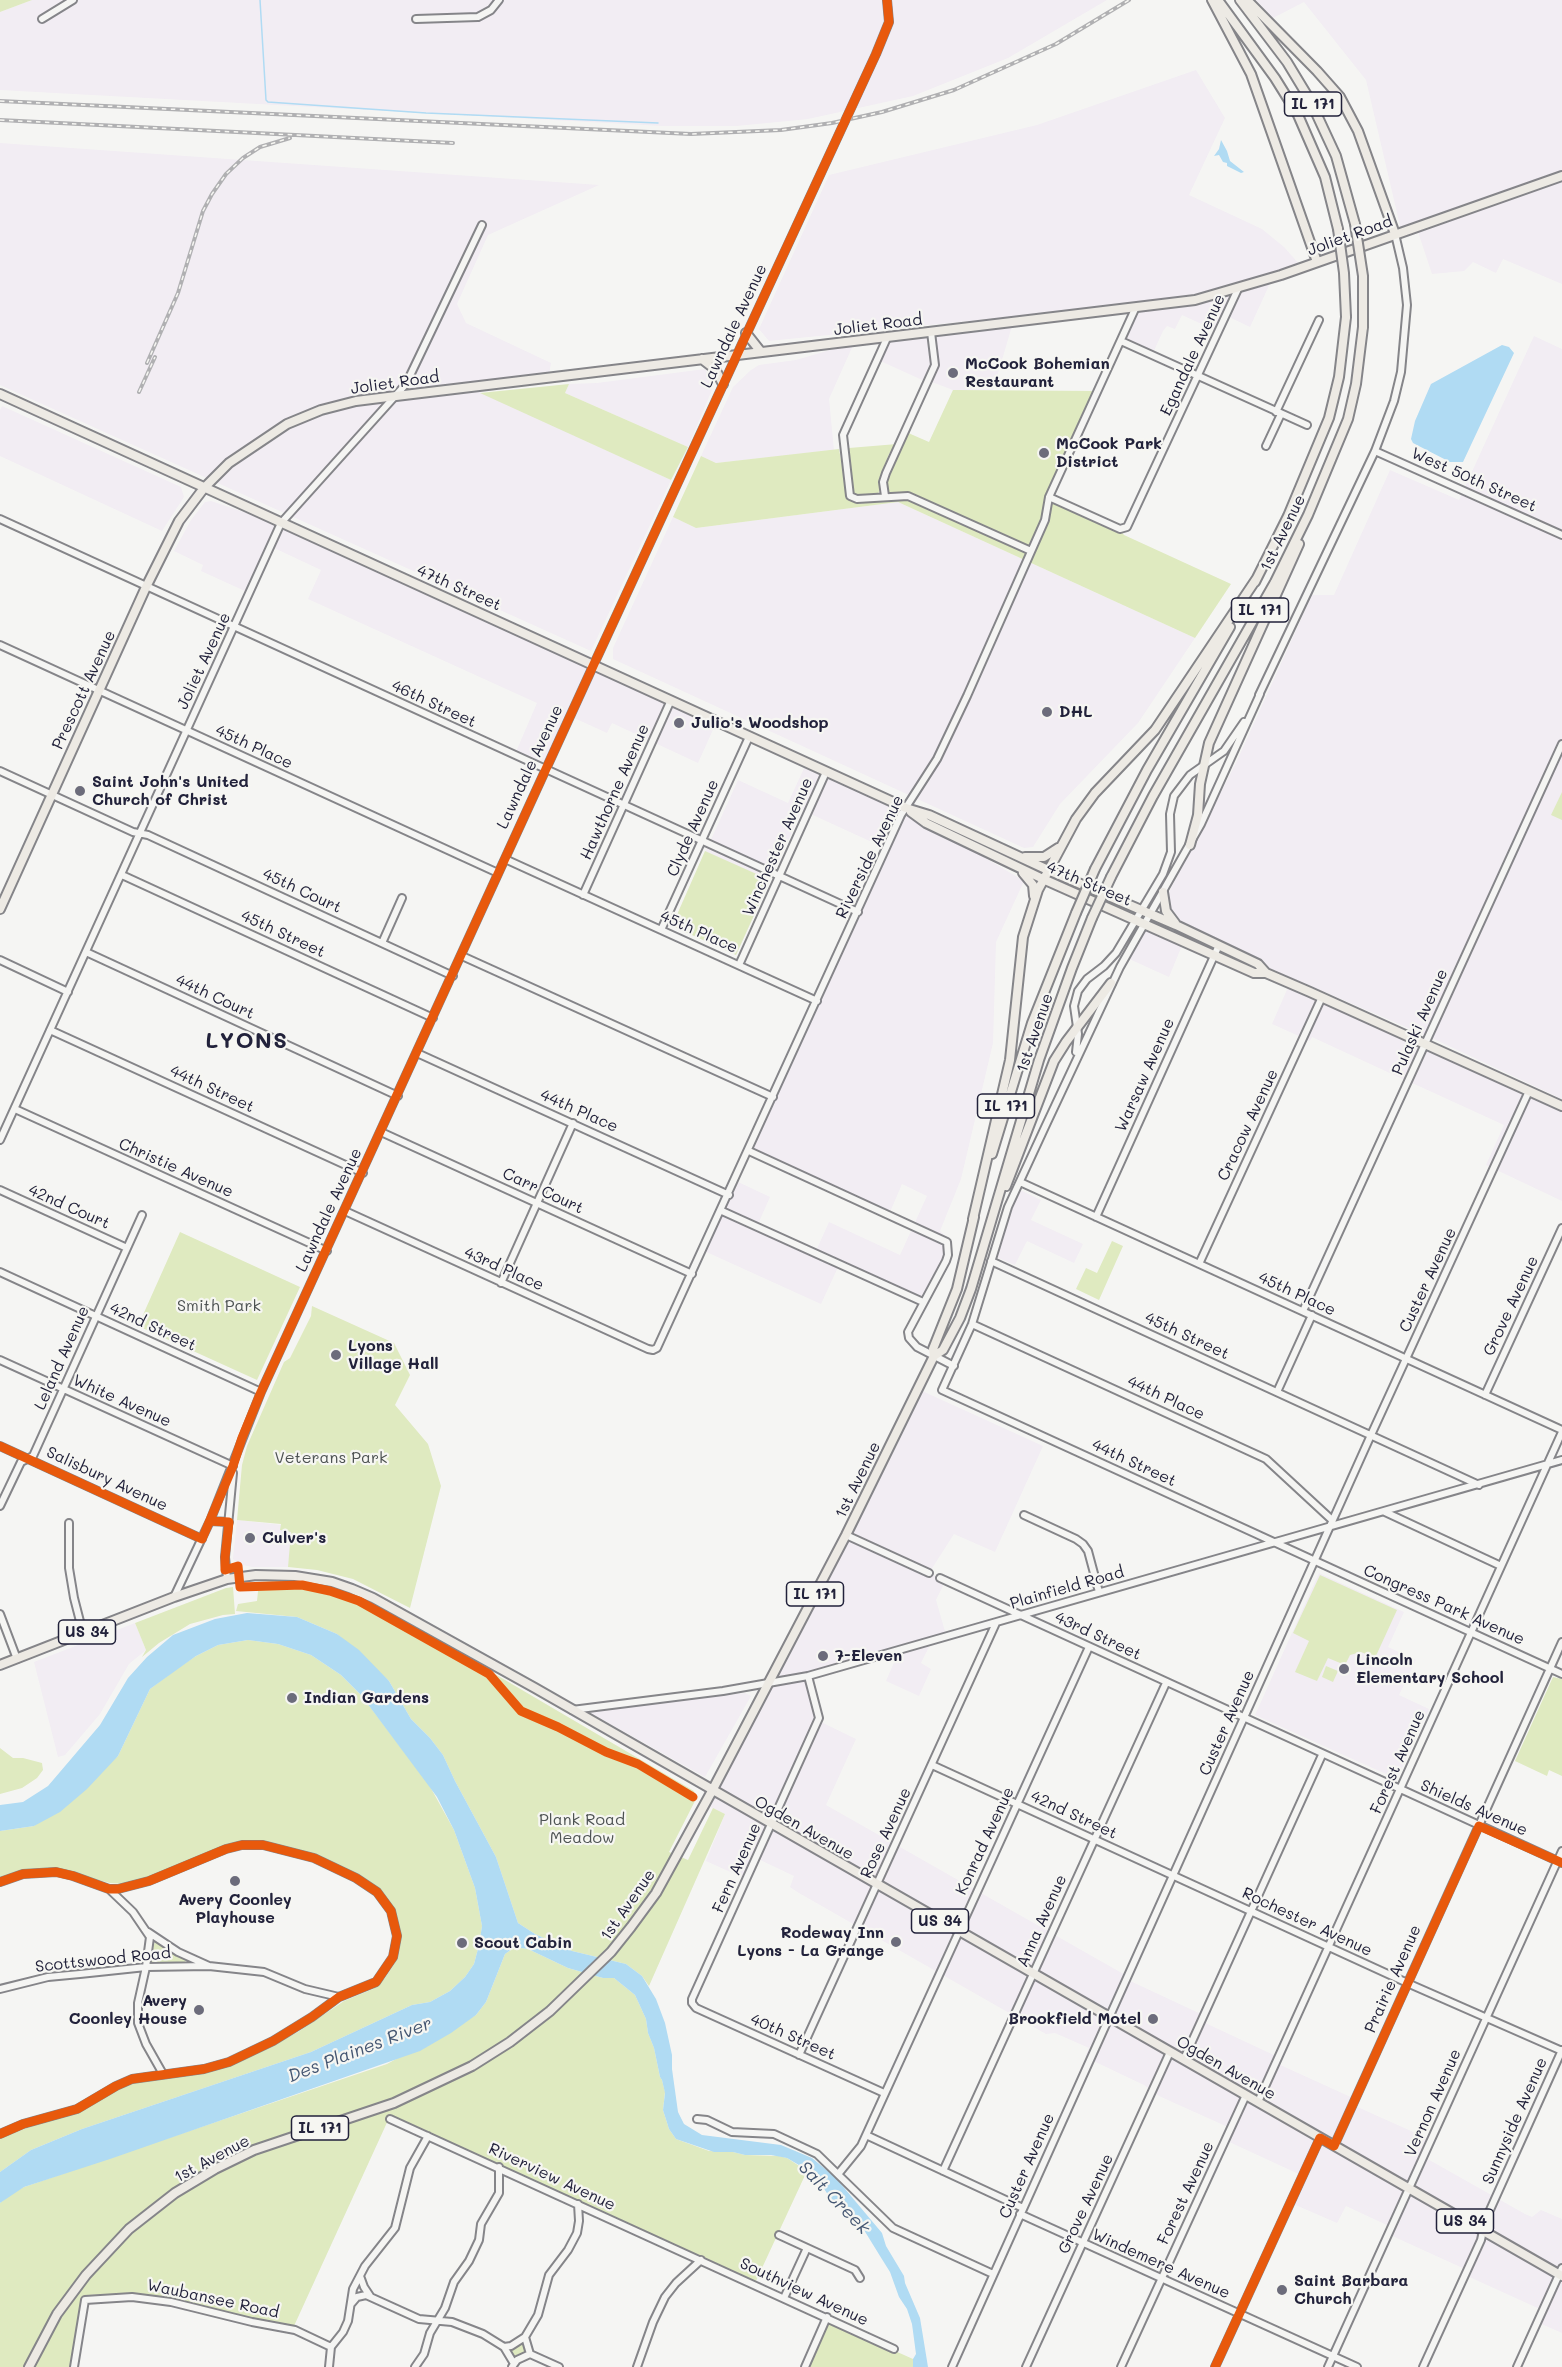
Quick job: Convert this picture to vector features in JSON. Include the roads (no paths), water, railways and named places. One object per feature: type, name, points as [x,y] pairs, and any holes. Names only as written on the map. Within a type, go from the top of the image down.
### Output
[{"type":"main road","points":[[1212,0],[1220,6],[1255,84],[1317,262]]},
{"type":"main road","name":"1st Avenue","points":[[29,2367],[57,2314],[99,2260],[129,2229],[185,2187],[254,2150],[394,2103],[472,2066],[518,2036],[550,2011],[611,1952],[656,1893],[846,1535],[934,1356],[943,1350],[963,1310],[1042,1050],[1092,918],[1153,796],[1275,582],[1340,441],[1352,403],[1360,361],[1363,327],[1363,276],[1355,224],[1344,179],[1319,116],[1299,81],[1240,0]]},
{"type":"main road","points":[[1247,0],[1340,97],[1358,131],[1395,234]]},
{"type":"main road","name":"1st Avenue","points":[[934,1356],[933,1349],[952,1305],[973,1220],[1032,1023],[1076,913],[1095,869],[1147,770],[1257,578],[1288,516],[1329,418],[1339,376],[1346,317],[1344,273],[1338,230],[1325,177],[1298,114],[1275,78],[1220,6]]},
{"type":"main road","name":"Joliet Road","points":[[204,488],[229,463],[287,424],[321,410],[356,401],[1195,300],[1238,289],[1562,176]]},
{"type":"main road","points":[[746,333],[761,352]]},
{"type":"main road","points":[[702,358],[715,369],[723,384]]},
{"type":"main road","name":"47th Street","points":[[0,394],[826,772],[1151,913],[1258,964],[1266,973]]},
{"type":"main road","points":[[1190,844],[1198,815],[1203,765],[1215,727],[1296,552],[1321,485]]},
{"type":"main road","name":"Prescott Avenue","points":[[0,909],[146,587],[179,521],[204,488]]},
{"type":"main road","points":[[973,1220],[1010,1060],[1023,937],[1043,879],[1086,804],[1155,730],[1257,578]]},
{"type":"main road","name":"47th Street","points":[[906,808],[926,823],[1043,879],[1254,973],[1266,973],[1322,997],[1562,1106]]},
{"type":"main road","points":[[1015,855],[1026,858],[1044,857],[1061,844]]},
{"type":"main road","points":[[993,855],[1024,874],[1033,885],[1034,900]]},
{"type":"main road","points":[[1164,892],[1166,911],[1176,925]]},
{"type":"main road","points":[[985,1241],[1049,1070],[1061,1049],[1112,983]]},
{"type":"main road","name":"Ogden Avenue","points":[[0,1665],[174,1597],[227,1579],[256,1575],[295,1576],[332,1582],[352,1589],[379,1601],[573,1710],[1108,2018],[1561,2273]]},
{"type":"street","points":[[42,19],[74,0]]},
{"type":"street","points":[[416,19],[478,17],[491,10],[499,0]]},
{"type":"street","name":"Lawndale Avenue","points":[[174,1597],[210,1521],[261,1392],[876,54],[889,22],[887,0]]},
{"type":"street","name":"Joliet Avenue","points":[[0,1140],[281,523],[406,384],[482,225]]},
{"type":"street","points":[[749,1151],[947,1242],[946,1261],[910,1326],[909,1338],[917,1347],[954,1366],[972,1324],[1000,1229],[1067,1078],[1112,983],[1190,844],[1375,451],[1396,394],[1405,342],[1406,289],[1395,234]]},
{"type":"street","name":"Egandale Avenue","points":[[1049,497],[1117,528],[1125,529],[1130,523],[1238,289]]},
{"type":"street","name":"Riverside Avenue","points":[[653,1350],[657,1347],[722,1211],[906,808],[942,749],[1045,520],[1049,497],[1135,309]]},
{"type":"street","points":[[1266,446],[1319,320]]},
{"type":"street","points":[[885,496],[883,482],[886,473],[934,365],[931,332]]},
{"type":"street","points":[[888,338],[843,435],[849,494],[857,500],[908,496],[1031,551]]},
{"type":"street","points":[[1121,341],[1306,425]]},
{"type":"street","name":"West 50th Street","points":[[1375,451],[1562,535]]},
{"type":"street","name":"46th Street","points":[[0,519],[858,912]]},
{"type":"street","name":"45th Place","points":[[0,645],[498,873]]},
{"type":"street","points":[[1067,1078],[1077,1048],[1074,1006],[1078,991],[1087,979],[1116,954],[1163,874],[1172,841],[1170,814],[1174,796],[1184,780],[1215,759],[1232,742],[1260,694]]},
{"type":"street","name":"Hawthorne Avenue","points":[[583,895],[671,700]]},
{"type":"street","name":"Clyde Avenue","points":[[661,930],[749,737]]},
{"type":"street","name":"Pulaski Avenue","points":[[1303,1311],[1562,744]]},
{"type":"street","points":[[0,771],[140,833]]},
{"type":"street","name":"Winchester Avenue","points":[[739,965],[826,772]]},
{"type":"street","name":"45th Court","points":[[140,833],[453,976]]},
{"type":"street","name":"45th Place","points":[[505,859],[817,1001]]},
{"type":"street","name":"45th Street","points":[[122,874],[433,1018]]},
{"type":"street","points":[[382,943],[402,898]]},
{"type":"street","name":"Warsaw Avenue","points":[[1096,1217],[1219,945]]},
{"type":"street","name":"44th Court","points":[[86,952],[398,1096]]},
{"type":"street","points":[[462,956],[773,1097]]},
{"type":"street","points":[[0,960],[68,992]]},
{"type":"street","name":"Cracow Avenue","points":[[1200,1264],[1322,997]]},
{"type":"street","name":"44th Street","points":[[50,1030],[363,1173]]},
{"type":"street","name":"44th Place","points":[[417,1053],[729,1195]]},
{"type":"street","name":"Custer Avenue","points":[[951,2366],[1371,1435],[1529,1091]]},
{"type":"street","name":"Christie Avenue","points":[[15,1109],[327,1251]]},
{"type":"street","points":[[501,1283],[573,1123]]},
{"type":"street","name":"Carr Court","points":[[381,1132],[692,1274]]},
{"type":"street","name":"45th Place","points":[[1020,1182],[1562,1431]]},
{"type":"street","name":"42nd Court","points":[[0,1190],[127,1248]]},
{"type":"street","name":"43rd Place","points":[[345,1211],[653,1350]]},
{"type":"street","points":[[722,1211],[923,1302]]},
{"type":"street","name":"Leland Avenue","points":[[0,1506],[21,1462],[33,1456],[142,1215]]},
{"type":"street","name":"Grove Avenue","points":[[1485,1395],[1562,1228]]},
{"type":"street","name":"45th Street","points":[[991,1262],[1479,1485]]},
{"type":"street","name":"42nd Street","points":[[0,1272],[261,1392]]},
{"type":"street","points":[[1277,1392],[1312,1315]]},
{"type":"street","name":"44th Place","points":[[972,1324],[1266,1459],[1331,1524]]},
{"type":"street","name":"White Avenue","points":[[0,1360],[233,1466]]},
{"type":"street","name":"44th Street","points":[[954,1366],[942,1390],[1315,1562]]},
{"type":"street","name":"Forest Avenue","points":[[1258,2102],[1562,1431]]},
{"type":"street","name":"Salisbury Avenue","points":[[0,1446],[202,1539]]},
{"type":"street","name":"Plainfield Road","points":[[573,1710],[768,1684],[808,1676],[1275,1543],[1331,1524],[1385,1512],[1562,1460]]},
{"type":"street","name":"Lawndale Avenue","points":[[227,1579],[225,1557],[233,1466]]},
{"type":"street","points":[[1385,1512],[1501,1566]]},
{"type":"street","points":[[1024,1515],[1083,1544],[1088,1551],[1100,1592]]},
{"type":"street","points":[[210,1521],[229,1522]]},
{"type":"street","points":[[69,1523],[69,1569],[83,1633]]},
{"type":"street","points":[[846,1535],[929,1573]]},
{"type":"street","name":"Congress Park Avenue","points":[[1315,1562],[1562,1674]]},
{"type":"street","name":"43rd Street","points":[[940,1578],[1244,1718]]},
{"type":"street","points":[[0,1614],[17,1659]]},
{"type":"street","name":"Rose Avenue","points":[[799,2055],[996,1623]]},
{"type":"street","name":"Prairie Avenue","points":[[1334,2146],[1562,1642]]},
{"type":"street","name":"Konrad Avenue","points":[[839,2173],[861,2146],[1089,1647]]},
{"type":"street","name":"Fern Avenue","points":[[692,2003],[819,1718],[808,1676]]},
{"type":"street","name":"Anna Avenue","points":[[943,2171],[1166,1683]]},
{"type":"street","name":"Shields Avenue","points":[[1244,1718],[1560,1862]]},
{"type":"street","points":[[1184,2059],[1322,1755]]},
{"type":"street","name":"42nd Street","points":[[932,1765],[1172,1875]]},
{"type":"street","points":[[0,1882],[23,1874],[56,1872],[109,1889],[124,1888],[149,1881],[209,1856],[243,1845],[263,1845],[282,1848],[329,1864],[356,1878],[377,1892],[391,1911],[396,1929],[393,1957],[381,1977],[371,1985],[339,1997],[292,2030],[229,2062],[187,2072],[132,2079],[77,2109],[23,2124],[0,2134]]},
{"type":"street","name":"Vernon Avenue","points":[[1328,2367],[1486,2018],[1560,1862],[1562,1851]]},
{"type":"street","name":"Rochester Avenue","points":[[1172,1875],[1562,2051]]},
{"type":"street","name":"Scottswood Road","points":[[109,1889],[133,1911],[147,1931],[178,1952],[209,1966]]},
{"type":"street","points":[[147,1931],[150,1942],[138,2003],[138,2024],[163,2074]]},
{"type":"street","name":"Scottswood Road","points":[[0,1989],[48,1977],[146,1967],[209,1966],[264,1972],[305,1989],[339,1997]]},
{"type":"street","name":"40th Street","points":[[692,2003],[696,2008],[884,2093]]},
{"type":"street","name":"Sunnyside Avenue","points":[[1423,2367],[1481,2240],[1485,2221],[1562,2051]]},
{"type":"street","name":"Grove Avenue","points":[[1026,2367],[1170,2052]]},
{"type":"street","name":"Forest Avenue","points":[[1121,2367],[1246,2095]]},
{"type":"street","name":"Riverview Avenue","points":[[390,2119],[701,2260]]},
{"type":"street","points":[[697,2119],[707,2120],[732,2132],[774,2134],[818,2154],[893,2228],[993,2274]]},
{"type":"street","points":[[866,2135],[1022,2211]]},
{"type":"street","points":[[329,2367],[332,2347],[345,2328],[353,2289],[360,2275],[395,2228],[410,2169],[428,2136]]},
{"type":"street","points":[[1215,2367],[1320,2138]]},
{"type":"street","points":[[415,2367],[426,2349],[430,2333],[445,2308],[453,2282],[469,2261],[479,2240],[486,2215],[499,2193],[499,2167]]},
{"type":"street","points":[[504,2347],[511,2346],[525,2337],[540,2311],[549,2275],[568,2250],[577,2233],[578,2204]]},
{"type":"street","name":"Windemere Avenue","points":[[1022,2211],[1083,2243],[1357,2367]]},
{"type":"street","points":[[779,2235],[855,2270],[860,2278]]},
{"type":"street","points":[[784,2298],[807,2248]]},
{"type":"street","points":[[637,2367],[648,2333],[665,2297],[676,2283],[701,2260]]},
{"type":"street","name":"Southview Avenue","points":[[701,2260],[894,2349]]},
{"type":"street","points":[[1517,2367],[1561,2273]]},
{"type":"street","points":[[360,2275],[370,2296]]},
{"type":"street","points":[[73,2292],[85,2300],[74,2367]]},
{"type":"street","points":[[351,2305],[357,2297],[370,2296],[419,2319],[430,2333]]},
{"type":"street","name":"Waubansee Road","points":[[85,2300],[132,2297],[171,2302],[295,2330],[332,2347]]},
{"type":"street","points":[[445,2308],[452,2322]]},
{"type":"street","points":[[805,2367],[827,2317]]},
{"type":"street","points":[[419,2319],[452,2322],[483,2334],[504,2347],[512,2365],[531,2354]]},
{"type":"street","points":[[525,2337],[531,2354],[559,2367]]},
{"type":"water","points":[[1221,140],[1230,161],[1244,172],[1241,173],[1227,166],[1219,155],[1214,156]]},
{"type":"water","points":[[1502,345],[1509,347],[1514,353],[1463,462],[1450,462],[1413,443],[1411,439],[1415,421],[1431,384]]},
{"type":"water","points":[[247,1613],[297,1617],[337,1634],[359,1650],[389,1681],[411,1719],[443,1755],[496,1857],[518,1923],[535,1934],[572,1951],[626,1964],[642,1976],[656,1999],[665,2023],[672,2055],[678,2112],[684,2124],[702,2135],[781,2145],[812,2158],[835,2177],[882,2233],[886,2246],[904,2276],[920,2318],[928,2367],[913,2367],[916,2354],[912,2324],[890,2272],[864,2230],[832,2201],[821,2184],[804,2168],[787,2158],[714,2152],[676,2139],[669,2129],[663,2110],[665,2093],[662,2080],[646,2019],[635,1995],[614,1978],[603,1978],[568,1968],[528,1949],[515,1947],[505,1954],[486,2002],[476,2015],[420,2051],[24,2187],[0,2203],[0,2172],[31,2150],[82,2129],[311,2052],[412,2005],[430,2002],[450,1991],[465,1977],[474,1964],[482,1926],[475,1888],[454,1830],[437,1797],[361,1695],[341,1675],[311,1655],[278,1644],[248,1640],[218,1645],[196,1656],[150,1689],[118,1756],[87,1789],[60,1812],[34,1826],[0,1831],[0,1805],[23,1802],[48,1786],[100,1725],[128,1678],[147,1657],[173,1635],[215,1619]]},
{"type":"waterway","points":[[260,0],[266,100],[268,102],[426,113],[658,123]]},
{"type":"railway","points":[[0,101],[691,134],[781,130],[832,123],[882,112],[954,90],[1056,44],[1129,0]]},
{"type":"railway","points":[[0,120],[453,143]]},
{"type":"railway","points":[[147,363],[178,293],[203,211],[212,194],[226,174],[243,158],[260,147],[290,138]]},
{"type":"railway","points":[[139,392],[155,357]]},
{"type":"place","name":"McCook Bohemian Restaurant","points":[[953,373]]},
{"type":"place","name":"McCook Park District","points":[[1044,453]]},
{"type":"place","name":"DHL","points":[[1047,712]]},
{"type":"place","name":"Julio's Woodshop","points":[[679,723]]},
{"type":"place","name":"Saint John's United Church of Christ","points":[[80,791]]},
{"type":"place","name":"Lyons Village Hall","points":[[336,1355]]},
{"type":"place","name":"Culver's","points":[[250,1538]]},
{"type":"place","name":"7-Eleven","points":[[823,1656]]},
{"type":"place","name":"Lincoln Elementary School","points":[[1344,1669]]},
{"type":"place","name":"Indian Gardens","points":[[292,1698]]},
{"type":"place","name":"Avery Coonley Playhouse","points":[[235,1881]]},
{"type":"place","name":"Rodeway Inn Lyons - La Grange","points":[[896,1942]]},
{"type":"place","name":"Scout Cabin","points":[[462,1943]]},
{"type":"place","name":"Avery Coonley House","points":[[199,2010]]},
{"type":"place","name":"Brookfield Motel","points":[[1153,2019]]},
{"type":"place","name":"Saint Barbara Church","points":[[1282,2290]]},
{"type":"district","name":"LYONS","points":[[247,1041]]},
{"type":"park label","name":"Smith Park","points":[[219,1306]]},
{"type":"park label","name":"Veterans Park","points":[[331,1458]]},
{"type":"park label","name":"Plank Road Meadow","points":[[582,1829]]},
{"type":"water label","name":"Des Plaines River","points":[[360,2050]]},
{"type":"water label","name":"Salt Creek","points":[[834,2198]]}]
